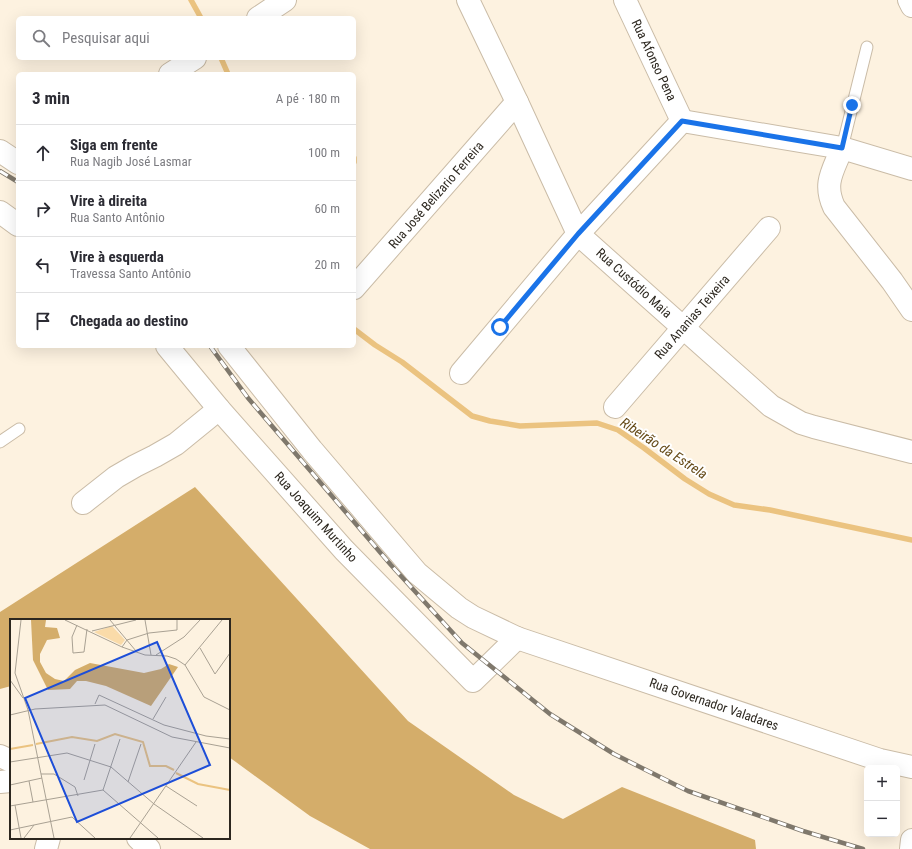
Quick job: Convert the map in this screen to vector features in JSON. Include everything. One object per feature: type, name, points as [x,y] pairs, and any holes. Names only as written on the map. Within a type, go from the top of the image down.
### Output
[{"type":"street","points":[[261,16],[285,0]]},
{"type":"street","name":"Rua Custódio Maia","points":[[468,0],[578,234],[771,406],[801,423],[912,452]]},
{"type":"street","name":"Rua Afonso Pena","points":[[625,0],[682,121]]},
{"type":"street","points":[[910,0],[912,6]]},
{"type":"street","name":"Rua José Belizario Ferreira","points":[[356,286],[517,102]]},
{"type":"street","points":[[461,373],[578,234],[682,121],[842,148],[912,169]]},
{"type":"street","points":[[842,148],[830,181],[828,190],[830,198],[834,207],[892,281],[912,310]]},
{"type":"street","points":[[0,151],[16,161]]},
{"type":"street","points":[[0,212],[16,224]]},
{"type":"street","name":"Rua Ananias Teixeira","points":[[615,407],[769,228]]},
{"type":"street","name":"Rua Joaquim Murtinho","points":[[169,348],[219,409],[344,550],[473,681],[517,638]]},
{"type":"street","points":[[231,348],[312,450],[417,573],[459,608],[517,638]]},
{"type":"street","points":[[83,503],[116,477],[176,444],[219,409]]},
{"type":"street","name":"Rua Governador Valadares","points":[[517,638],[880,760],[912,768]]},
{"type":"street","points":[[0,756],[10,761]]},
{"type":"street","points":[[0,782],[10,781]]},
{"type":"street","points":[[46,849],[49,839]]},
{"type":"street","points":[[911,849],[912,840]]},
{"type":"lane","points":[[842,148],[867,47]]},
{"type":"lane","points":[[0,442],[19,429]]},
{"type":"shaded area","points":[[195,487],[408,721],[514,795],[563,819],[622,787],[755,840],[756,849],[370,849],[310,816],[230,758],[230,619],[10,619],[10,686],[0,689],[0,612]]},
{"type":"waterway","name":"Ribeirão da Estrela","points":[[191,0],[200,16]]},
{"type":"waterway","name":"Ribeirão da Estrela","points":[[222,60],[227,72]]},
{"type":"waterway","name":"Ribeirão da Estrela","points":[[356,331],[375,345],[402,362],[472,416],[490,421],[520,426],[597,423],[618,430],[685,479],[709,494],[734,505],[770,510],[912,540]]},
{"type":"railway","points":[[0,171],[16,181]]},
{"type":"railway","points":[[211,348],[248,398],[391,565],[462,643],[550,714],[614,754],[688,791],[803,831],[863,849]]},
{"type":"route","points":[[500,327],[578,234],[682,121],[842,148],[852,105]]}]
